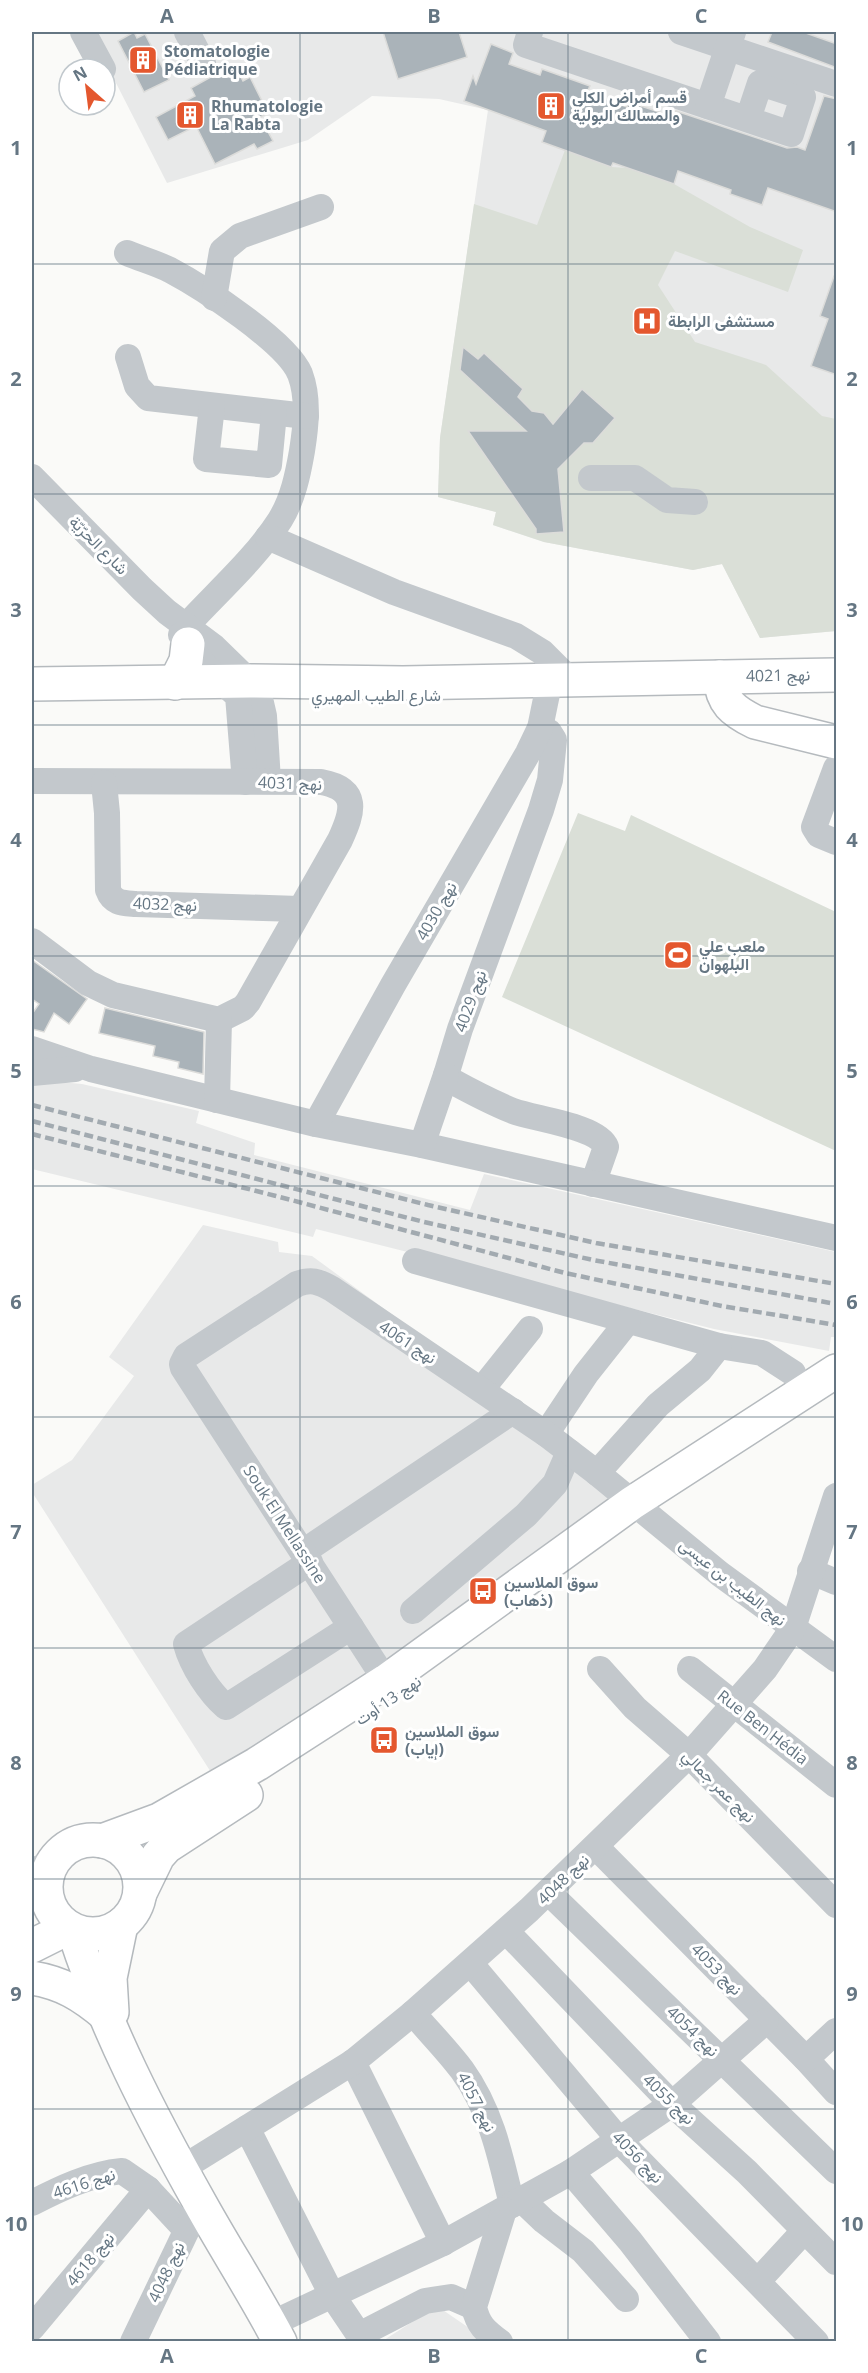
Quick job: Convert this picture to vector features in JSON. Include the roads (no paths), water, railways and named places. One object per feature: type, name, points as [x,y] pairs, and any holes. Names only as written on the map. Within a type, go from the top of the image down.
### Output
[{"type":"main road","points":[[175,683],[186,661],[181,627]]},
{"type":"main road","name":"نهج 4021","points":[[721,685],[837,675]]},
{"type":"main road","name":"شارع الطيب المهيري","points":[[32,684],[175,683],[243,688]]},
{"type":"main road","points":[[721,685],[730,707],[755,722],[837,741]]},
{"type":"main road","name":"شارع الطيب المهيري","points":[[32,699],[243,688],[721,685]]},
{"type":"main road","name":"نهج 4021","points":[[721,685],[837,694]]},
{"type":"main road","points":[[641,1510],[837,1371]]},
{"type":"main road","points":[[641,1510],[837,1394]]},
{"type":"main road","name":"نهج 13 أوت","points":[[102,1840],[159,1820],[257,1764],[386,1681],[641,1510]]},
{"type":"main road","name":"نهج 13 أوت","points":[[140,1893],[158,1856],[166,1847],[395,1696],[641,1510]]},
{"type":"main road","points":[[87,1840],[102,1840],[116,1845],[135,1865],[140,1879],[140,1893],[130,1916],[110,1931],[98,1934],[71,1930],[57,1919],[50,1908],[40,1878],[60,1852],[73,1844],[87,1840]]},
{"type":"main road","points":[[110,2023],[110,1978],[121,1925]]},
{"type":"main road","points":[[32,1946],[71,1930]]},
{"type":"main road","points":[[71,1930],[139,2091],[182,2169],[193,2217],[275,2333]]},
{"type":"main road","points":[[32,1978],[54,1981],[87,2000],[110,2023]]},
{"type":"street","points":[[83,32],[96,57]]},
{"type":"street","points":[[187,32],[203,63]]},
{"type":"street","points":[[681,32],[730,39],[837,84]]},
{"type":"street","points":[[524,36],[748,119]]},
{"type":"street","points":[[708,106],[730,39]]},
{"type":"street","points":[[214,298],[222,250],[240,236],[321,207]]},
{"type":"street","points":[[127,254],[169,270],[214,298],[287,355],[299,374],[304,394],[306,416],[298,472],[282,517],[268,537],[181,627]]},
{"type":"street","points":[[128,357],[137,386],[148,398],[306,416]]},
{"type":"street","points":[[212,406],[206,459],[269,465],[274,413]]},
{"type":"street","name":"شارع الحرّيّة","points":[[32,477],[243,688]]},
{"type":"street","points":[[591,478],[635,477],[668,500],[695,502]]},
{"type":"street","points":[[268,537],[394,592],[516,636],[542,652],[559,687]]},
{"type":"street","name":"نهج 4030","points":[[315,1124],[528,753],[559,687]]},
{"type":"street","points":[[243,688],[257,781]]},
{"type":"street","name":"نهج 4029","points":[[446,1075],[460,1029],[550,780],[554,740],[549,732],[540,728]]},
{"type":"street","points":[[837,768],[814,827],[819,835],[837,842]]},
{"type":"street","name":"نهج 4031","points":[[32,781],[104,783],[257,781],[334,784],[344,790],[351,807],[351,816],[340,840],[248,1002],[243,1008],[219,1020]]},
{"type":"street","name":"نهج 4032","points":[[104,783],[107,813],[108,890],[113,900],[136,904],[299,909]]},
{"type":"street","points":[[32,941],[88,983],[113,994],[219,1020],[217,1100]]},
{"type":"street","points":[[32,1049],[91,1069],[315,1124],[422,1145],[837,1238]]},
{"type":"street","points":[[32,1073],[91,1069]]},
{"type":"street","points":[[422,1145],[446,1075]]},
{"type":"street","points":[[446,1075],[450,1080],[514,1111],[566,1125],[599,1138],[606,1147],[593,1184]]},
{"type":"street","points":[[415,1261],[719,1346],[762,1353],[793,1373]]},
{"type":"street","name":"نهج 4061","points":[[183,1368],[182,1364],[186,1356],[297,1284],[308,1280],[318,1281],[546,1434],[641,1510]]},
{"type":"street","points":[[546,1434],[586,1374],[628,1321]]},
{"type":"street","points":[[482,1389],[530,1329]]},
{"type":"street","points":[[597,1473],[658,1405],[700,1370],[719,1346]]},
{"type":"street","name":"Souk El Mellassine","points":[[183,1368],[386,1681]]},
{"type":"street","points":[[351,1627],[314,1653],[226,1707],[217,1699],[190,1657],[186,1644],[513,1411]]},
{"type":"street","points":[[413,1611],[526,1515],[555,1484],[569,1452]]},
{"type":"street","name":"نهج 4048","points":[[182,2169],[353,2062],[471,1964],[596,1847],[689,1755],[765,1669],[793,1629],[810,1571],[837,1496]]},
{"type":"street","name":"نهج الطيب بن عيسى","points":[[641,1510],[793,1629],[837,1659]]},
{"type":"street","points":[[810,1571],[837,1582]]},
{"type":"street","name":"نهج عمر جمالي","points":[[600,1669],[635,1708],[689,1755],[837,1905]]},
{"type":"street","name":"Rue Ben Hédia","points":[[690,1669],[837,1785]]},
{"type":"street","name":"نهج 4053","points":[[596,1847],[837,2092]]},
{"type":"street","name":"نهج 4054","points":[[548,1892],[837,2171]]},
{"type":"street","name":"نهج 4055","points":[[506,1931],[672,2104],[747,2172],[837,2262]]},
{"type":"street","name":"نهج 4056","points":[[471,1964],[620,2140],[816,2342]]},
{"type":"street","name":"نهج 4057","points":[[413,2013],[462,2070],[477,2094],[495,2138],[513,2205]]},
{"type":"street","points":[[275,2333],[332,2295],[443,2244],[571,2172],[672,2104],[766,2021]]},
{"type":"street","points":[[806,2059],[837,2031]]},
{"type":"street","points":[[353,2062],[443,2244]]},
{"type":"street","points":[[247,2128],[354,2338],[425,2301],[451,2297],[474,2307]]},
{"type":"street","name":"نهج 4616","points":[[32,2203],[57,2190],[108,2173],[122,2171],[193,2217]]},
{"type":"street","points":[[571,2172],[630,2241],[708,2342]]},
{"type":"street","name":"نهج 4618","points":[[32,2328],[148,2189]]},
{"type":"street","points":[[513,2205],[544,2221],[583,2251],[626,2299]]},
{"type":"street","points":[[500,2342],[482,2329],[474,2307],[513,2205]]},
{"type":"street","name":"نهج 4048","points":[[133,2342],[193,2217]]},
{"type":"street","points":[[758,2281],[804,2231]]},
{"type":"railway","points":[[32,1105],[428,1205],[596,1243],[836,1284]]},
{"type":"railway","points":[[32,1121],[424,1222],[593,1260],[836,1304]]},
{"type":"railway","points":[[32,1134],[565,1273],[722,1306],[836,1325]]},
{"type":"place","name":"Stomatologie Pédiatrique","points":[[143,60]]},
{"type":"place","name":"قسم أمراض الكلى والمسالك البولية","points":[[551,106]]},
{"type":"place","name":"Rhumatologie La Rabta","points":[[190,115]]},
{"type":"place","name":"مستشفى الرابطة","points":[[647,321]]},
{"type":"place","name":"ملعب علي البلهوان","points":[[678,955]]},
{"type":"place","name":"سوق الملاسين (ذهاب)","points":[[483,1591]]},
{"type":"place","name":"سوق الملاسين (إياب)","points":[[384,1740]]}]
